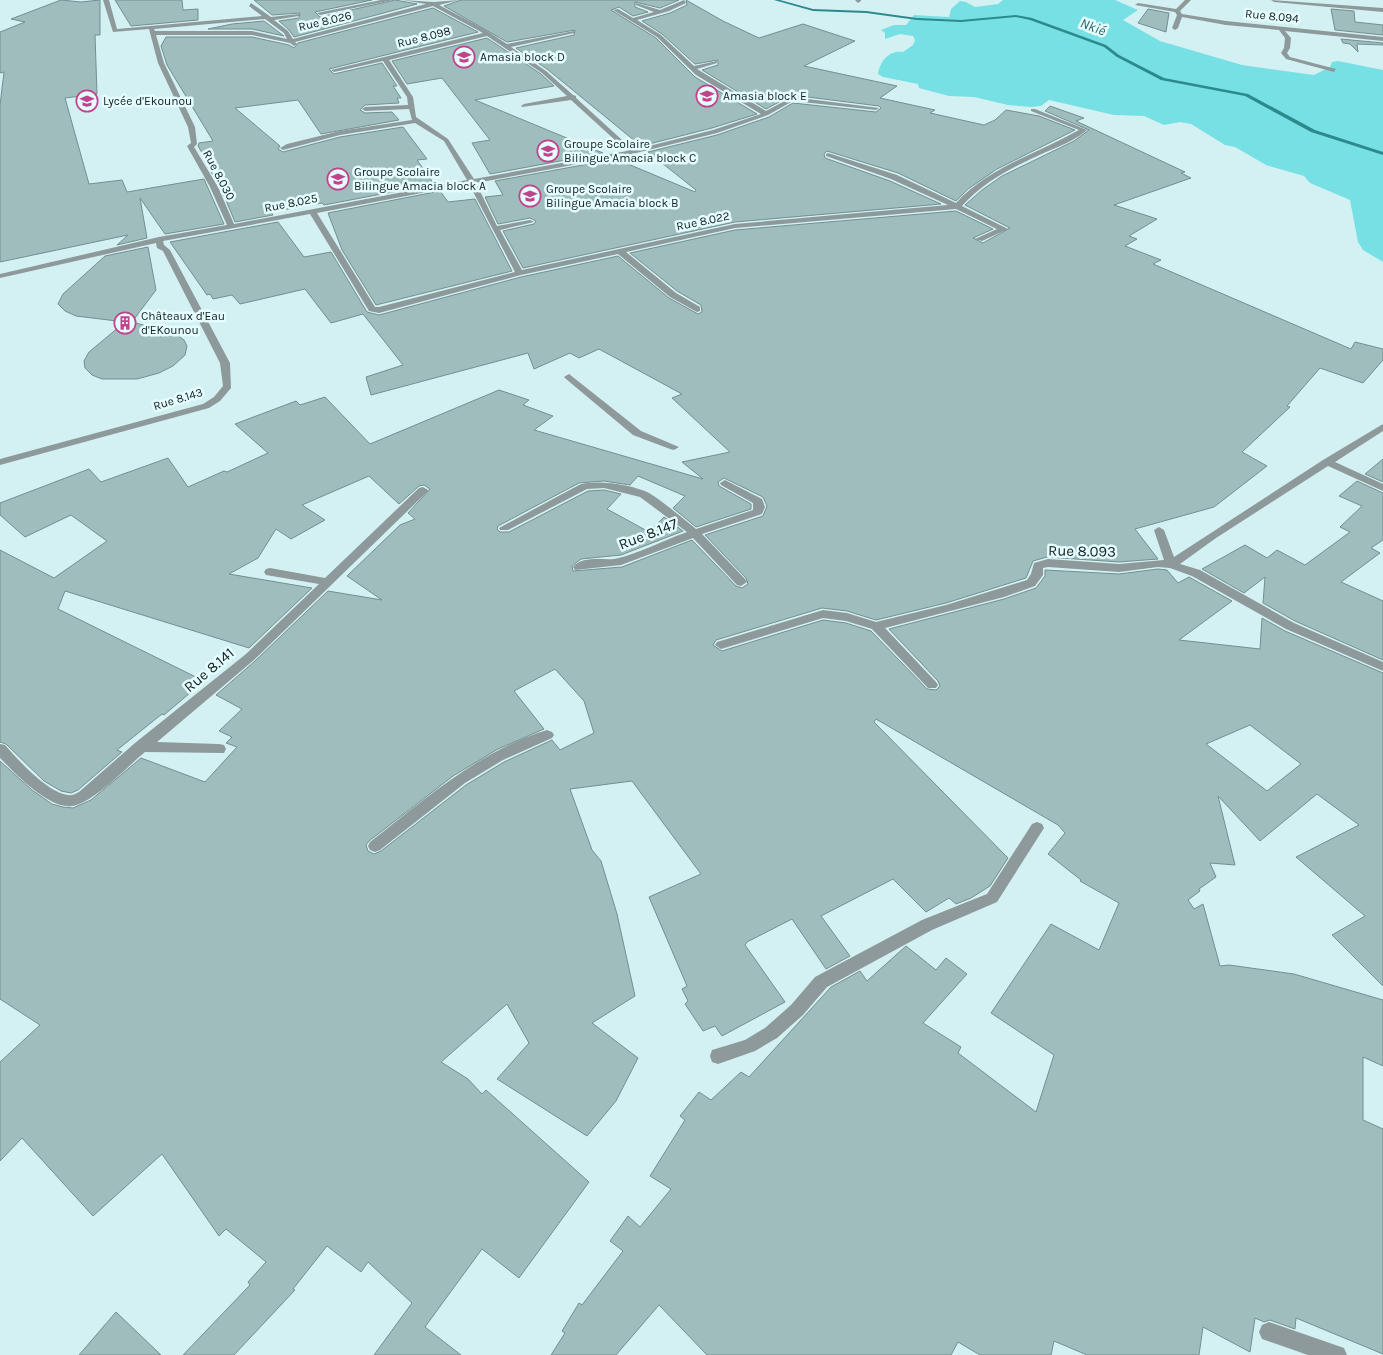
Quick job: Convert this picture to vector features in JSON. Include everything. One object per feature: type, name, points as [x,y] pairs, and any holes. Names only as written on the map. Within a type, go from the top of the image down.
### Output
[{"type":"street","points":[[106,0],[116,31],[151,30],[297,15]]},
{"type":"street","points":[[320,13],[390,0]]},
{"type":"street","points":[[405,0],[434,4],[456,0]]},
{"type":"street","points":[[1175,28],[1179,13],[1188,0]]},
{"type":"street","points":[[1274,0],[1383,10]]},
{"type":"street","points":[[634,19],[660,12],[684,2]]},
{"type":"street","points":[[434,4],[508,46],[574,97],[632,152]]},
{"type":"street","name":"Rue 8.026","points":[[151,30],[252,33],[291,40],[434,4]]},
{"type":"street","points":[[638,4],[660,12]]},
{"type":"street","name":"Rue 8.094","points":[[1138,4],[1226,23],[1383,39]]},
{"type":"street","points":[[251,5],[286,32],[296,48]]},
{"type":"street","points":[[616,10],[634,19],[666,41],[692,69],[766,114]]},
{"type":"street","points":[[1281,29],[1288,38],[1287,48],[1284,53],[1288,58],[1334,70]]},
{"type":"street","name":"Rue 8.030","points":[[151,30],[163,68],[188,118],[195,140],[194,144],[190,146],[214,187],[231,226]]},
{"type":"street","points":[[508,46],[572,32]]},
{"type":"street","name":"Rue 8.098","points":[[416,121],[413,117],[410,96],[385,60],[488,34]]},
{"type":"street","points":[[334,70],[385,60]]},
{"type":"street","points":[[692,69],[715,62]]},
{"type":"street","points":[[524,106],[574,97]]},
{"type":"street","name":"Rue 8.025","points":[[0,276],[159,240],[632,152],[715,132],[766,114],[792,98],[876,108]]},
{"type":"street","points":[[364,109],[413,107]]},
{"type":"street","points":[[957,207],[973,189],[1084,130],[1033,110]]},
{"type":"street","points":[[282,148],[340,133],[416,121],[446,140],[466,168],[495,228],[520,273]]},
{"type":"street","points":[[828,155],[894,177],[1004,229],[979,239]]},
{"type":"street","name":"Rue 8.022","points":[[312,211],[374,310],[520,273],[750,224],[957,207]]},
{"type":"street","points":[[495,228],[530,222]]},
{"type":"street","name":"Rue 8.143","points":[[0,462],[206,406],[217,399],[228,386],[225,363],[166,250],[160,246],[159,240]]},
{"type":"street","points":[[619,251],[673,295],[697,309]]},
{"type":"street","points":[[569,377],[637,433],[674,447]]},
{"type":"street","points":[[1159,530],[1171,565],[1383,427]]},
{"type":"street","points":[[1327,462],[1383,488]]},
{"type":"street","points":[[725,483],[758,501],[760,507],[758,512],[695,533],[741,582]]},
{"type":"street","name":"Rue 8.147","points":[[504,528],[583,487],[596,484],[644,495],[695,533]]},
{"type":"street","name":"Rue 8.141","points":[[0,749],[21,772],[34,782],[69,801],[84,796],[250,657],[422,490]]},
{"type":"street","name":"Rue 8.147","points":[[579,568],[586,564],[617,562],[695,533]]},
{"type":"street","name":"Rue 8.093","points":[[876,626],[1016,589],[1031,583],[1037,575],[1038,566],[1048,563],[1119,568],[1158,563],[1196,573],[1290,626],[1383,667]]},
{"type":"street","points":[[270,572],[328,582]]},
{"type":"street","points":[[721,644],[823,614],[847,617],[876,626],[932,685]]},
{"type":"street","points":[[375,846],[460,779],[498,756],[547,735]]},
{"type":"street","points":[[140,748],[219,749]]},
{"type":"street","points":[[718,1056],[749,1046],[771,1032],[797,1010],[821,982],[927,925],[992,898],[1038,828]]},
{"type":"street","points":[[1269,1332],[1337,1355]]},
{"type":"shaded area","points":[[1003,0],[1115,0],[1138,10],[1123,20],[1160,41],[1242,65],[1314,75],[1330,67],[1332,62],[1338,61],[1383,70],[1383,262],[1363,250],[1358,242],[1350,200],[1310,183],[1304,176],[1266,165],[1235,147],[1225,145],[1191,124],[1180,122],[1164,125],[1144,116],[1114,115],[1049,100],[1041,106],[1031,107],[1008,105],[974,97],[949,96],[919,88],[918,84],[883,77],[878,74],[886,57],[893,53],[903,52],[913,45],[915,40],[913,36],[900,34],[885,39],[885,33],[881,30],[894,25],[906,25],[914,15],[949,17],[951,9],[960,1],[975,7],[998,4]]},
{"type":"building","points":[[61,0],[81,2],[100,0],[100,35],[95,35],[97,94],[65,98],[89,184],[122,180],[127,192],[204,179],[224,224],[165,234],[140,198],[147,238],[117,245],[128,235],[0,262],[0,105],[4,72],[0,73],[0,32],[25,22],[11,19]]},
{"type":"building","points":[[115,0],[182,0],[183,10],[198,9],[198,20],[131,26]]},
{"type":"building","points":[[254,0],[372,0],[315,12],[320,17],[395,0],[417,4],[294,37],[279,21],[299,18],[300,13],[272,15]]},
{"type":"building","points":[[461,0],[679,0],[660,8],[635,2],[635,7],[648,12],[633,16],[619,7],[611,10],[656,38],[695,77],[757,114],[712,128],[641,146],[547,69],[516,48],[574,35],[575,30],[507,42],[444,6]]},
{"type":"building","points":[[686,0],[723,21],[759,38],[803,24],[855,41],[804,66],[897,86],[880,98],[935,110],[930,113],[984,125],[995,120],[1006,110],[1039,116],[1075,130],[997,169],[968,189],[956,201],[898,173],[827,151],[824,154],[825,158],[890,181],[941,204],[735,222],[523,268],[503,231],[534,224],[536,221],[530,218],[498,224],[485,197],[503,195],[495,181],[616,159],[695,192],[696,190],[648,152],[717,135],[769,117],[793,103],[876,112],[881,108],[879,106],[792,95],[766,109],[702,70],[718,65],[718,60],[695,64],[662,34],[642,21],[670,13],[687,5]]},
{"type":"building","points":[[433,8],[478,32],[329,69],[334,74],[382,63],[397,86],[393,86],[401,98],[397,98],[399,103],[365,105],[360,110],[365,113],[392,112],[399,120],[321,134],[298,100],[235,108],[280,146],[278,149],[283,152],[340,137],[403,127],[427,159],[417,160],[434,184],[324,205],[322,203],[271,212],[273,215],[235,222],[220,186],[198,146],[199,143],[213,141],[167,65],[161,46],[166,37],[252,37],[289,45],[294,48],[298,43]]},
{"type":"building","points":[[1148,9],[1169,13],[1166,32],[1138,23]]},
{"type":"building","points":[[1331,9],[1354,11],[1355,22],[1383,25],[1383,35],[1335,30]]},
{"type":"building","points":[[264,21],[284,36],[252,29],[208,29],[232,24]]},
{"type":"building","points":[[487,38],[541,74],[554,86],[475,100],[603,153],[490,174],[472,143],[490,140],[442,78],[407,84],[392,61]]},
{"type":"building","points":[[1341,39],[1383,43],[1383,45],[1357,44],[1358,52],[1350,44],[1343,43]]},
{"type":"building","points":[[1050,106],[1084,118],[1076,121],[1185,172],[1181,173],[1191,178],[1114,205],[1157,219],[1129,236],[1137,239],[1125,246],[1161,260],[1153,264],[1351,349],[1355,342],[1383,349],[1383,360],[1363,383],[1320,368],[1287,406],[1290,407],[1242,452],[1267,466],[1214,507],[1135,529],[1158,559],[1119,562],[1047,557],[1033,561],[1026,578],[946,603],[876,620],[847,611],[822,608],[716,640],[713,645],[722,651],[823,620],[846,623],[871,631],[927,689],[936,690],[940,686],[938,681],[889,629],[1004,599],[1036,588],[1045,576],[1045,570],[1119,574],[1158,569],[1167,570],[1178,583],[1189,577],[1232,601],[1179,640],[1260,649],[1262,618],[1285,631],[1383,673],[1383,986],[1332,935],[1365,916],[1296,857],[1359,825],[1317,794],[1260,841],[1218,796],[1235,865],[1210,863],[1216,877],[1199,889],[1200,891],[1188,900],[1194,909],[1203,904],[1220,966],[1229,965],[1294,974],[1383,1000],[1383,1066],[1363,1057],[1363,1120],[1383,1129],[1383,1354],[1296,1318],[1295,1329],[1270,1320],[1264,1322],[1255,1318],[1250,1352],[1203,1327],[1199,1355],[1087,1355],[1054,1341],[1051,1355],[980,1355],[958,1342],[951,1355],[707,1355],[659,1305],[616,1355],[551,1355],[565,1333],[562,1331],[579,1303],[582,1305],[623,1251],[610,1241],[628,1216],[640,1227],[671,1189],[650,1176],[685,1120],[680,1116],[699,1092],[711,1100],[741,1072],[749,1077],[831,987],[860,971],[867,981],[906,946],[936,970],[946,958],[967,974],[923,1023],[961,1047],[958,1053],[1036,1112],[1054,1055],[991,1013],[1051,924],[1099,950],[1119,903],[1080,881],[1048,854],[1065,833],[1058,825],[876,719],[874,722],[1008,858],[990,886],[971,898],[956,904],[949,898],[926,912],[893,879],[821,916],[850,956],[826,969],[792,919],[747,942],[745,945],[785,1002],[722,1036],[715,1026],[703,1031],[685,1004],[688,1001],[682,989],[687,986],[649,897],[701,874],[632,781],[570,789],[592,850],[601,861],[617,914],[635,996],[592,1023],[638,1058],[616,1101],[587,1136],[497,1079],[529,1043],[507,1004],[441,1062],[468,1079],[482,1094],[486,1090],[589,1182],[519,1278],[482,1249],[425,1327],[461,1355],[374,1355],[412,1303],[368,1262],[361,1272],[327,1246],[293,1289],[295,1290],[234,1355],[183,1355],[250,1285],[248,1282],[266,1262],[226,1229],[219,1236],[162,1154],[93,1216],[22,1138],[0,1161],[0,1062],[40,1025],[0,999],[0,761],[32,790],[52,804],[63,807],[73,808],[91,800],[141,758],[205,782],[237,747],[226,743],[232,737],[219,731],[242,709],[216,695],[255,661],[328,591],[382,600],[347,576],[400,525],[415,519],[408,513],[430,489],[424,485],[419,486],[399,504],[369,476],[302,505],[325,520],[291,539],[276,529],[258,558],[229,574],[312,588],[249,648],[65,591],[58,609],[204,681],[164,715],[162,714],[117,750],[122,752],[78,790],[71,793],[61,791],[44,781],[6,744],[0,742],[0,550],[54,578],[107,541],[71,515],[25,537],[0,515],[0,503],[89,469],[101,482],[168,458],[188,487],[268,453],[235,424],[296,401],[300,405],[325,397],[370,444],[499,390],[529,400],[523,405],[553,416],[534,430],[703,479],[682,462],[730,452],[672,398],[682,394],[599,349],[579,358],[570,353],[534,369],[528,353],[371,395],[366,377],[403,365],[363,314],[331,323],[305,289],[240,304],[232,295],[213,299],[210,294],[207,295],[170,242],[278,222],[304,257],[331,252],[367,312],[379,315],[521,277],[618,256],[669,298],[698,314],[702,312],[701,305],[677,291],[630,253],[735,230],[956,211],[993,229],[973,238],[983,243],[1010,228],[965,205],[1002,176],[1074,141],[1089,130],[1045,111]],"holes":[[[638,476],[685,496],[673,508],[696,527],[751,509],[751,504],[719,486],[718,482],[724,478],[763,497],[767,506],[763,516],[705,535],[746,578],[748,584],[742,588],[736,586],[692,540],[622,567],[573,571],[572,566],[581,559],[621,555],[683,531],[664,517],[649,532],[607,509],[621,494],[604,490],[588,491],[509,532],[500,532],[497,529],[498,526],[579,483],[604,481],[630,485]],[[555,669],[584,701],[594,733],[560,750],[552,740],[504,762],[466,785],[381,851],[374,854],[368,851],[366,845],[369,841],[453,776],[498,749],[544,729],[514,691]],[[1250,725],[1301,764],[1267,791],[1206,744]]]},
{"type":"building","points":[[440,191],[448,202],[475,199],[512,271],[376,305],[342,250],[328,213]]},
{"type":"building","name":"Châteaux d'Eau d'EKounou","points":[[148,247],[156,290],[132,322],[176,334],[184,340],[187,346],[185,355],[173,366],[159,373],[137,379],[102,379],[92,375],[85,368],[84,361],[89,352],[125,322],[76,316],[65,311],[58,304],[63,294],[105,256]]},
{"type":"building","points":[[1383,459],[1383,482],[1365,474]]},
{"type":"building","points":[[1357,481],[1383,493],[1383,540],[1371,548],[1380,553],[1341,582],[1383,601],[1383,660],[1295,621],[1263,603],[1265,577],[1244,593],[1202,569],[1245,545],[1267,558],[1277,550],[1305,565],[1350,532],[1340,527],[1362,506],[1339,496]]},
{"type":"building","points":[[116,1312],[161,1355],[79,1355]]},
{"type":"waterway","name":"Nkié","points":[[776,0],[813,10],[866,12],[917,19],[961,21],[1016,16],[1031,19],[1105,46],[1118,56],[1163,79],[1246,95],[1313,131],[1383,154]]},
{"type":"place","name":"Amasia block D","points":[[464,57]]},
{"type":"place","name":"Amasia block E","points":[[707,96]]},
{"type":"place","name":"Lycée d'Ekounou","points":[[87,101]]},
{"type":"place","name":"Groupe Scolaire Bilingue Amacia block C","points":[[548,151]]},
{"type":"place","name":"Groupe Scolaire Bilingue Amacia block A","points":[[338,179]]},
{"type":"place","name":"Groupe Scolaire Bilingue Amacia block B","points":[[530,196]]},
{"type":"place","name":"Châteaux d'Eau d'EKounou","points":[[125,323]]}]
